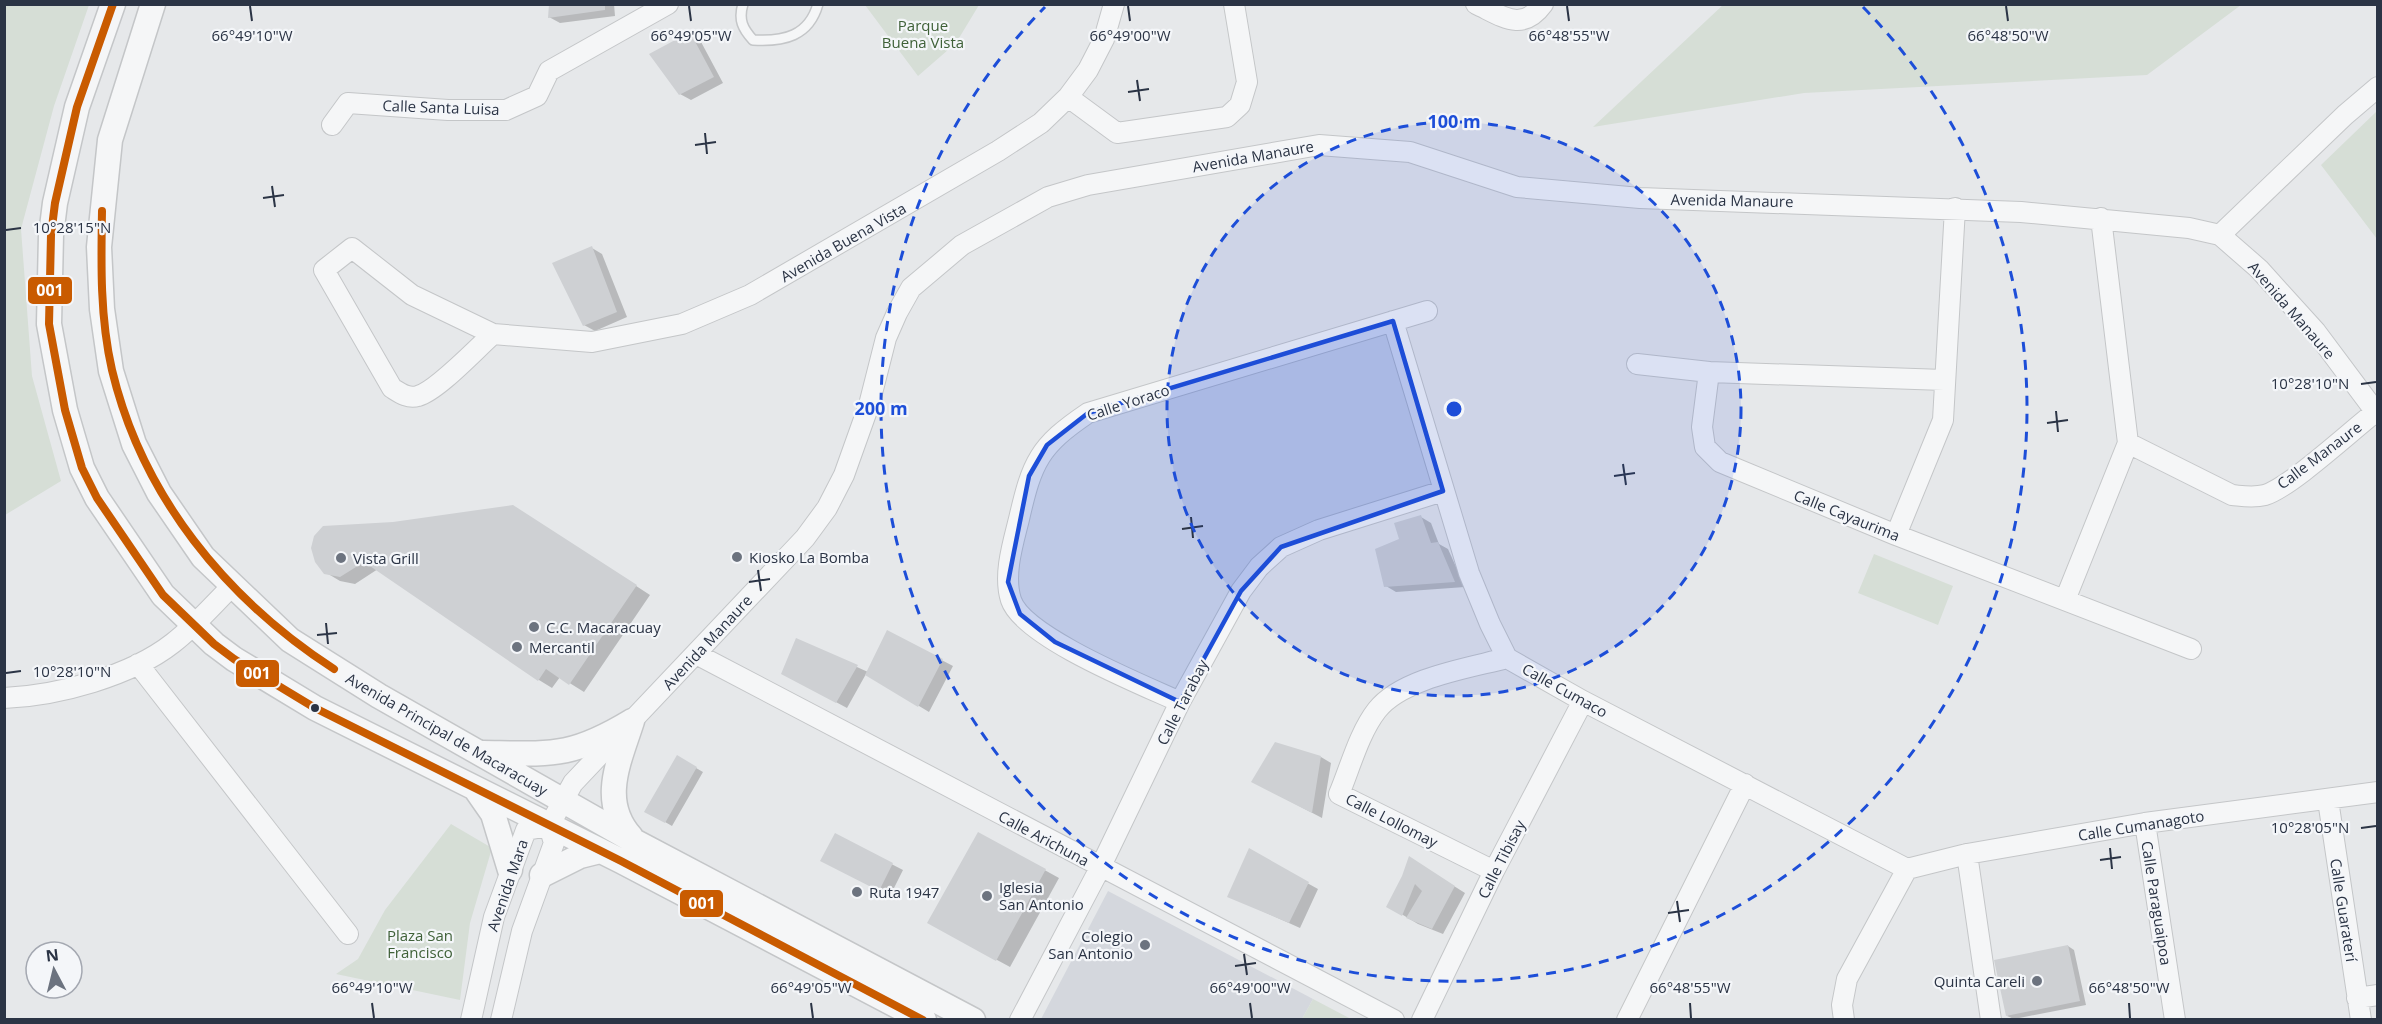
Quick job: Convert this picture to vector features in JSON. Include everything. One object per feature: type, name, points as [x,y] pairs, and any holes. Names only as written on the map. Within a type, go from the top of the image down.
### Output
[{"type":"street","name":"Avenida Principal de Macaracuay","points":[[113,4],[77,107],[55,203],[51,235],[50,324],[65,410],[82,468],[97,498],[163,595],[193,625],[234,659],[271,682],[477,791],[600,851],[924,1020]]},
{"type":"street","name":"Avenida Principal de Macaracuay","points":[[153,4],[110,140],[99,247],[106,342],[119,397],[148,474],[203,557],[272,625],[308,653],[452,739],[634,841],[973,1020]]},
{"type":"street","name":"Calle Santa Luisa","points":[[332,125],[348,103],[448,110],[506,110],[537,96],[549,71],[639,12],[668,4]]},
{"type":"street","name":"Avenida Buena Vista","points":[[493,334],[429,390],[416,397],[402,395],[392,388],[324,270],[352,248],[412,295],[493,334],[592,342],[682,324],[750,295],[877,223],[1041,123],[1068,97],[1088,70],[1104,39],[1114,4]]},
{"type":"street","points":[[1068,97],[1117,134],[1227,117],[1240,105],[1247,82],[1234,4]]},
{"type":"street","points":[[1476,4],[1511,20],[1524,21],[1537,13],[1543,4]]},
{"type":"street","points":[[2220,235],[2345,115],[2378,87]]},
{"type":"street","name":"Avenida Manaure","points":[[549,826],[573,783],[805,538],[827,508],[858,441],[886,338],[911,288],[962,244],[1048,197],[1088,185],[1319,145],[1410,152],[1517,187],[1640,198],[1955,208],[2101,218],[2189,228],[2220,235],[2259,269],[2316,332],[2377,412]]},
{"type":"street","points":[[1896,535],[1943,420],[1955,208]]},
{"type":"street","points":[[2065,600],[2128,443],[2101,218]]},
{"type":"street","name":"Calle Yoraco","points":[[1180,702],[1055,642],[1020,614],[1011,601],[1008,582],[1011,552],[1029,476],[1036,461],[1047,445],[1088,413],[1427,311]]},
{"type":"street","name":"Calle Cumaco","points":[[1393,321],[1469,573],[1507,658],[1582,701],[1907,869]]},
{"type":"street","points":[[1637,364],[1709,372],[1944,380]]},
{"type":"street","name":"Calle Cayaurima","points":[[1709,372],[1702,427],[1705,447],[1720,462],[1896,535],[2191,649]]},
{"type":"street","name":"Calle Manaure","points":[[2128,443],[2232,495],[2250,498],[2267,494],[2298,474],[2377,412]]},
{"type":"street","name":"Calle Tarabay","points":[[1020,1020],[1100,868],[1180,702],[1241,591],[1259,567],[1281,547],[1319,530],[1443,491]]},
{"type":"street","points":[[4,698],[30,697],[59,690],[138,664],[172,644],[232,586]]},
{"type":"street","name":"Calle Arichuna","points":[[696,654],[1100,868],[1394,1020]]},
{"type":"street","name":"Calle Lollomay","points":[[1494,871],[1339,794],[1367,727],[1376,711],[1389,698],[1431,679],[1507,658]]},
{"type":"street","points":[[138,664],[348,934]]},
{"type":"street","name":"Calle Tibisay","points":[[1422,1020],[1494,871],[1582,701]]},
{"type":"street","points":[[479,753],[533,755],[577,749],[596,742],[632,721]]},
{"type":"street","points":[[632,721],[614,785],[613,801],[619,824],[634,841]]},
{"type":"street","points":[[1627,1020],[1745,784]]},
{"type":"street","points":[[477,791],[493,814],[510,870]]},
{"type":"street","name":"Calle Cumanagoto","points":[[1907,869],[1967,854],[2145,823],[2378,792]]},
{"type":"street","name":"Calle Guaraterí","points":[[2328,800],[2361,1020]]},
{"type":"street","name":"Calle Paraguaipoa","points":[[2145,823],[2175,1020]]},
{"type":"street","name":"Avenida Mara","points":[[471,1020],[494,917],[526,830],[549,826],[554,843],[522,931],[501,1020]]},
{"type":"street","points":[[542,874],[580,856],[600,851]]},
{"type":"street","points":[[1967,854],[1991,1020]]},
{"type":"street","points":[[1844,1020],[1842,1005],[1847,979],[1907,869]]},
{"type":"street","points":[[2357,998],[2378,995]]},
{"type":"lane","points":[[743,4],[740,14],[743,29],[753,40],[771,41],[795,35],[812,22],[818,4]]},
{"type":"highlighted area","points":[[1393,321],[1443,491],[1281,547],[1241,591],[1180,702],[1055,642],[1020,614],[1008,582],[1029,476],[1036,461],[1047,445],[1088,413]]},
{"type":"shaded area","name":"Colegio San Antonio","points":[[1108,891],[1313,999],[1302,1019],[1041,1019]]},
{"type":"green space","points":[[5,4],[89,5],[54,106],[21,229],[32,376],[61,481],[5,515]]},
{"type":"green space","points":[[1724,4],[2241,5],[2147,75],[1804,93],[1593,127]]},
{"type":"green space","name":"Parque Buena Vista","points":[[865,5],[979,5],[956,43],[918,76]]},
{"type":"green space","points":[[2377,111],[2377,239],[2321,165]]},
{"type":"green space","points":[[1874,554],[1953,586],[1938,625],[1858,593]]},
{"type":"green space","name":"Plaza San Francisco","points":[[451,824],[492,848],[470,923],[460,1000],[336,974],[358,959],[385,910]]},
{"type":"green space","points":[[1313,999],[1351,1019],[1302,1019]]},
{"type":"building","points":[[549,4],[605,4],[605,10],[548,18]]},
{"type":"building","points":[[690,32],[714,77],[679,95],[649,54]]},
{"type":"building","points":[[592,246],[617,312],[583,326],[552,263]]},
{"type":"building","name":"C.C. Macaracuay","points":[[513,505],[637,585],[569,685],[546,669],[538,681],[364,562],[340,577],[324,574],[315,562],[311,548],[314,536],[323,526],[393,522]]},
{"type":"building","points":[[1421,515],[1431,543],[1438,542],[1455,582],[1384,587],[1375,549],[1399,539],[1394,523]]},
{"type":"building","points":[[887,630],[943,659],[918,707],[865,675]]},
{"type":"building","points":[[796,638],[858,665],[836,703],[781,674]]},
{"type":"building","points":[[1275,742],[1321,756],[1312,813],[1251,782]]},
{"type":"building","points":[[677,755],[697,767],[665,823],[644,812]]},
{"type":"building","name":"Iglesia San Antonio","points":[[978,832],[1046,869],[996,961],[927,923]]},
{"type":"building","points":[[835,833],[893,863],[879,891],[820,861]]},
{"type":"building","points":[[1249,848],[1309,882],[1289,923],[1227,897]]},
{"type":"building","points":[[1409,856],[1455,886],[1432,929],[1406,918],[1422,891],[1415,884],[1402,916],[1386,907],[1402,876]]},
{"type":"building","name":"Quinta Careli","points":[[2068,945],[2080,1001],[2006,1016],[1994,960]]},
{"type":"transit line","name":"001","points":[[113,4],[77,107],[55,203],[51,235],[49,324],[65,410],[82,468],[97,498],[163,595],[214,644],[234,659],[315,708],[621,861],[923,1020]]},
{"type":"transit line","name":"001","points":[[102,211],[102,291],[108,350],[126,416],[144,460],[167,502],[224,577],[295,641],[334,669]]},
{"type":"place","name":"Kiosko La Bomba","points":[[737,557]]},
{"type":"place","name":"Vista Grill","points":[[341,558]]},
{"type":"place","name":"C.C. Macaracuay","points":[[534,627]]},
{"type":"place","name":"Mercantil","points":[[517,647]]},
{"type":"place","name":"Ruta 1947","points":[[857,892]]},
{"type":"place","name":"Iglesia San Antonio","points":[[987,896]]},
{"type":"place","name":"Colegio San Antonio","points":[[1145,945]]},
{"type":"place","name":"Quinta Careli","points":[[2037,981]]}]
